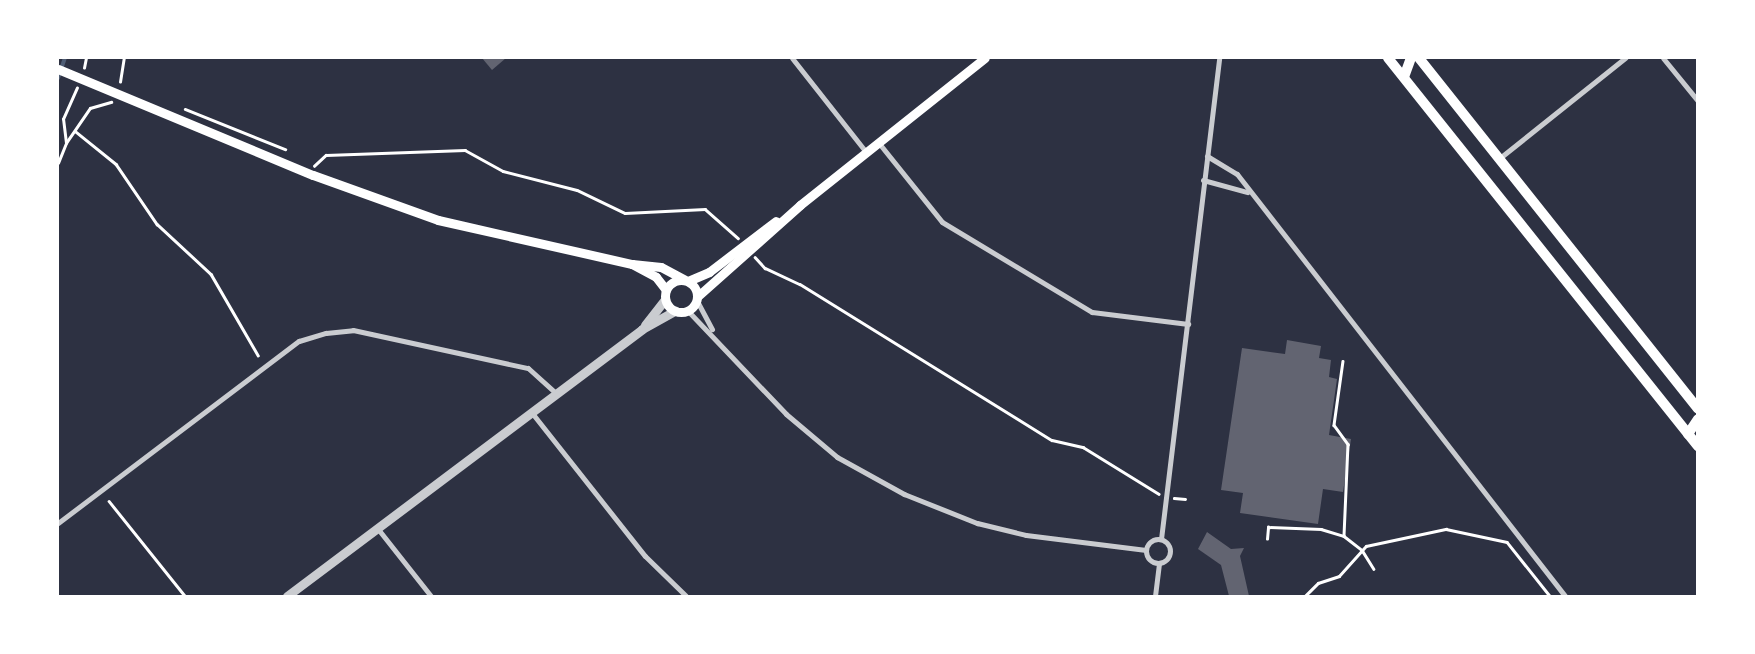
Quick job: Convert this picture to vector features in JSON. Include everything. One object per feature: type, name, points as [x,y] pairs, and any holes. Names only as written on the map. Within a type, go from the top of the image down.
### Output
[{"type":"main road","points":[[632,264],[656,278],[675,311],[688,311],[714,277],[750,252],[800,205],[985,58]]},
{"type":"main road","points":[[1388,58],[1698,446]]},
{"type":"main road","points":[[1404,77],[1411,58]]},
{"type":"main road","points":[[1419,58],[1501,157],[1698,409]]},
{"type":"main road","points":[[58,69],[313,174],[438,220],[632,264],[660,267],[686,280],[697,299]]},
{"type":"main road","points":[[666,294],[673,282],[686,280],[709,272],[742,244],[800,205]]},
{"type":"main road","points":[[1688,434],[1698,419]]},
{"type":"street","points":[[792,58],[866,152]]},
{"type":"street","points":[[1155,596],[1159,563],[1170,554],[1160,539],[1188,324],[1203,180],[1219,58]]},
{"type":"street","points":[[1501,157],[1625,58]]},
{"type":"street","points":[[1663,58],[1698,101]]},
{"type":"street","points":[[878,142],[942,222],[1092,312],[1188,324]]},
{"type":"street","points":[[1207,156],[1237,174],[1248,192],[1565,596]]},
{"type":"street","points":[[1203,180],[1248,192]]},
{"type":"street","points":[[642,329],[666,294]]},
{"type":"street","points":[[697,299],[715,336]]},
{"type":"street","points":[[287,596],[642,329],[675,311]]},
{"type":"street","points":[[688,311],[715,336],[770,400],[823,446],[904,494],[977,523],[1026,535],[1146,550]]},
{"type":"street","points":[[58,523],[299,341],[326,333],[353,330],[528,368],[557,394]]},
{"type":"street","points":[[532,413],[645,556],[686,596]]},
{"type":"street","points":[[378,529],[431,596]]},
{"type":"street","points":[[1159,563],[1148,558],[1146,550],[1152,540],[1160,539]]},
{"type":"path","points":[[66,143],[63,119],[83,79],[86,58]]},
{"type":"path","points":[[124,58],[120,82],[129,86]]},
{"type":"path","points":[[58,163],[66,143],[90,108],[107,106],[115,93]]},
{"type":"path","points":[[175,105],[285,150]]},
{"type":"path","points":[[75,131],[116,164],[157,224],[211,274],[258,355]]},
{"type":"path","points":[[313,174],[317,159],[326,155],[466,150],[503,171],[578,190],[625,212],[705,209],[727,225],[742,244]]},
{"type":"path","points":[[750,252],[765,268],[800,284],[1052,440],[1083,447],[1166,498],[1185,499]]},
{"type":"path","points":[[1342,361],[1334,425],[1348,444],[1344,536]]},
{"type":"path","points":[[109,500],[185,596]]},
{"type":"path","points":[[1267,539],[1268,527],[1321,529],[1344,536],[1362,550],[1374,569]]},
{"type":"path","points":[[1305,596],[1318,583],[1340,576],[1362,550],[1373,543],[1430,531],[1462,529],[1487,534],[1506,542],[1550,596]]},
{"type":"building","points":[[482,58],[506,58],[492,70]]},
{"type":"building","points":[[1287,340],[1321,346],[1319,358],[1331,360],[1329,377],[1337,379],[1329,435],[1351,439],[1343,492],[1323,489],[1318,524],[1240,513],[1243,493],[1221,490],[1242,348],[1285,354]]},
{"type":"building","points":[[1207,532],[1231,549],[1244,548],[1240,556],[1249,596],[1229,596],[1221,565],[1198,549]]},
{"type":"waterway","points":[[58,78],[65,58]]}]
